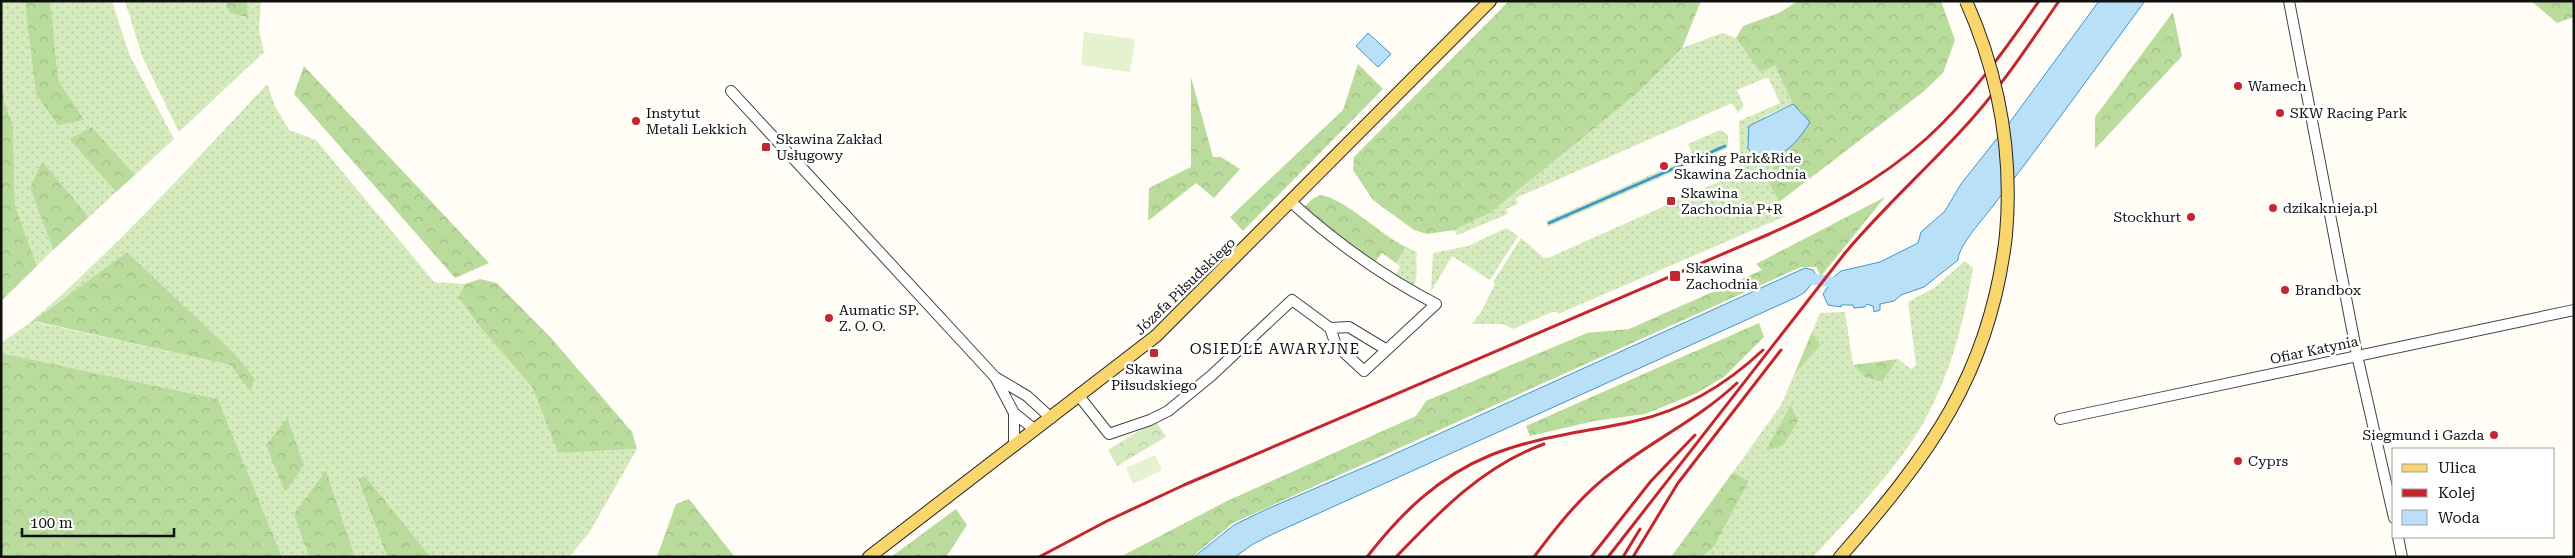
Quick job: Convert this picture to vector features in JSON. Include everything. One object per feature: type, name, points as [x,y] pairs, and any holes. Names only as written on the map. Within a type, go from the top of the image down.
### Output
[{"type":"main road","name":"Józefa Piłsudskiego","points":[[869,557],[1080,396],[1169,324],[1490,1]]},
{"type":"main road","points":[[1840,557],[1915,468],[1956,402],[1978,354],[1991,313],[2006,235],[2007,184],[2002,122],[1991,69],[1966,1]]},
{"type":"street","points":[[2289,1],[2358,355],[2392,509]]},
{"type":"street","points":[[731,92],[996,377],[1027,396],[1051,418]]},
{"type":"street","points":[[1080,396],[1109,434],[1168,411],[1211,376],[1292,300],[1330,328],[1336,345],[1364,370],[1436,304],[1402,288],[1332,237],[1291,202]]},
{"type":"street","name":"Ofiar Katynia","points":[[2060,419],[2574,310]]},
{"type":"street","points":[[1330,328],[1349,327],[1387,350]]},
{"type":"street","points":[[996,377],[1014,413],[1035,430]]},
{"type":"street","points":[[1014,413],[1014,446]]},
{"type":"street","points":[[2398,538],[2402,557]]},
{"type":"green space","points":[[1,1],[112,1],[129,54],[174,139],[135,175],[92,127],[69,139],[116,192],[89,217],[42,161],[30,188],[53,250],[37,266],[15,205],[13,126],[5,104],[1,80]]},
{"type":"green space","points":[[25,1],[50,1],[58,80],[84,120],[58,125],[36,94]]},
{"type":"green space","points":[[125,1],[225,1],[229,13],[248,16],[247,1],[261,1],[259,30],[264,52],[179,132],[142,56]]},
{"type":"green space","points":[[225,1],[247,1],[248,17],[229,13]]},
{"type":"green space","points":[[1509,1],[1701,1],[1682,48],[1639,92],[1490,213],[1454,230],[1427,234],[1414,230],[1373,200],[1353,170],[1354,157]]},
{"type":"green space","points":[[1798,1],[1941,1],[1955,40],[1943,73],[1923,92],[1779,202],[1768,181],[1771,171],[1780,156],[1798,138],[1810,122],[1793,104],[1775,66],[1760,72],[1736,38],[1743,26],[1779,13]]},
{"type":"green space","points":[[2531,1],[2574,1],[2574,17],[2557,23]]},
{"type":"green space","points":[[2173,12],[2182,56],[2095,149],[2095,117]]},
{"type":"green space","points":[[1084,32],[1135,39],[1130,72],[1081,65]]},
{"type":"green space","points":[[1722,33],[1736,38],[1760,72],[1775,66],[1793,104],[1765,116],[1767,161],[1778,157],[1771,181],[1786,216],[1558,314],[1557,312],[1552,312],[1513,329],[1503,324],[1472,324],[1481,312],[1495,284],[1493,282],[1521,238],[1544,258],[1548,258],[1734,175],[1733,171],[1740,163],[1739,121],[1780,103],[1768,77],[1737,90],[1744,106],[1738,113],[1732,103],[1516,198],[1518,204],[1506,209],[1508,214],[1457,235],[1454,230],[1490,213],[1639,92],[1682,48]]},
{"type":"green space","points":[[1358,64],[1383,89],[1243,231],[1230,217],[1343,110]]},
{"type":"green space","points":[[304,66],[489,263],[455,278],[294,94]]},
{"type":"green space","points":[[1191,77],[1213,157],[1221,157],[1240,169],[1214,198],[1196,183],[1148,221],[1149,188],[1191,167]]},
{"type":"green space","points":[[1,80],[5,104],[13,126],[15,205],[37,266],[1,301]]},
{"type":"green space","points":[[267,84],[275,106],[289,130],[316,140],[434,282],[465,284],[458,297],[480,327],[532,387],[558,453],[637,449],[589,533],[569,557],[431,557],[365,476],[358,479],[387,557],[355,557],[326,470],[295,514],[309,557],[282,557],[218,399],[1,353],[1,343],[39,315],[85,273],[162,196]],"holes":[[[127,252],[235,354],[255,379],[252,391],[230,365],[35,322]]]},
{"type":"green space","points":[[92,127],[135,175],[116,192],[69,139]]},
{"type":"green space","points":[[1720,130],[1728,135],[1726,149],[1548,227],[1546,221],[1693,156],[1688,144]]},
{"type":"green space","points":[[42,161],[89,217],[53,250],[30,188]]},
{"type":"green space","points":[[1320,195],[1340,203],[1406,247],[1396,263],[1382,253],[1375,262],[1304,208],[1311,200]]},
{"type":"green space","points":[[1885,197],[1821,276],[1816,267],[1801,267],[1233,523],[1192,557],[1120,557],[1225,502],[1416,416],[1426,401],[1587,333],[1629,329],[1762,270],[1756,264]]},
{"type":"green space","points":[[1506,228],[1518,236],[1490,280],[1452,256],[1431,292],[1433,253],[1468,246]]},
{"type":"green space","points":[[1406,247],[1417,252],[1414,286],[1408,286],[1394,276],[1400,267],[1396,263]]},
{"type":"green space","points":[[127,252],[235,354],[255,379],[251,392],[230,365],[34,321]]},
{"type":"green space","points":[[1965,261],[1973,268],[1966,305],[1951,361],[1944,379],[1928,414],[1905,452],[1860,506],[1813,557],[1701,557],[1714,547],[1749,481],[1733,472],[1781,405],[1794,375],[1821,345],[1812,332],[1820,313],[1845,312],[1853,365],[1882,382],[1898,359],[1911,369],[1916,365],[1908,302],[1934,288]]},
{"type":"green space","points":[[480,279],[497,283],[552,339],[632,432],[637,449],[558,453],[532,387],[480,327],[458,297],[465,284]]},
{"type":"green space","points":[[1759,323],[1764,337],[1725,376],[1697,393],[1645,414],[1594,421],[1530,436],[1526,426]]},
{"type":"green space","points":[[1812,332],[1821,345],[1794,375]]},
{"type":"green space","points":[[1,353],[218,399],[282,557],[1,557]]},
{"type":"green space","points":[[1898,359],[1882,382],[1865,377],[1853,365]]},
{"type":"green space","points":[[1791,405],[1798,421],[1783,445],[1765,451]]},
{"type":"green space","points":[[287,418],[304,465],[285,492],[266,445]]},
{"type":"green space","points":[[1156,421],[1166,437],[1117,466],[1108,450]]},
{"type":"green space","points":[[1155,455],[1162,470],[1133,484],[1126,468]]},
{"type":"green space","points":[[326,470],[355,557],[309,557],[294,514]]},
{"type":"green space","points":[[1733,472],[1749,481],[1714,547],[1701,557],[1671,557]]},
{"type":"green space","points":[[365,476],[431,557],[387,557],[358,479]]},
{"type":"green space","points":[[689,499],[734,556],[657,557],[676,504]]},
{"type":"green space","points":[[956,509],[967,525],[946,557],[891,557]]},
{"type":"water","points":[[2099,1],[2145,1],[2032,155],[1972,232],[1962,247],[1958,260],[1924,287],[1901,295],[1894,301],[1880,304],[1880,310],[1874,312],[1873,306],[1867,304],[1865,307],[1854,308],[1853,305],[1841,305],[1841,307],[1828,305],[1823,294],[1835,276],[1841,271],[1880,262],[1918,243],[1921,232],[1945,211],[1961,184],[2010,122]]},
{"type":"water","points":[[1368,33],[1391,54],[1378,67],[1356,46]]},
{"type":"water","points":[[1793,104],[1810,122],[1788,149],[1774,158],[1757,162],[1748,148],[1749,126]]},
{"type":"water","points":[[1805,268],[1813,270],[1817,277],[1805,292],[1797,297],[1275,533],[1253,544],[1235,557],[1194,557],[1234,525],[1267,509],[1379,461]]},
{"type":"waterway","points":[[1549,223],[1725,146]]},
{"type":"waterway","points":[[1801,277],[1844,284]]},
{"type":"railway","points":[[1039,557],[1107,521],[1184,485],[1767,235],[1830,205],[1889,168],[1942,124],[1972,91],[2039,1]]},
{"type":"railway","points":[[1608,557],[1845,253],[1974,117],[2012,68],[2059,1]]},
{"type":"railway","points":[[1367,557],[1393,525],[1422,497],[1454,474],[1472,464],[1491,455],[1527,443],[1635,421],[1671,410],[1720,385],[1763,350]]},
{"type":"railway","points":[[1633,557],[1678,483],[1781,350]]},
{"type":"railway","points":[[1534,557],[1571,510],[1603,479],[1693,418],[1737,383]]},
{"type":"railway","points":[[1591,557],[1651,481],[1695,435]]},
{"type":"railway","points":[[1396,557],[1463,492],[1501,465],[1522,453],[1544,444]]},
{"type":"railway","points":[[1623,557],[1640,529]]},
{"type":"place","name":"Wamech","points":[[2238,86]]},
{"type":"place","name":"SKW Racing Park","points":[[2280,113]]},
{"type":"place","name":"Instytut Metali Lekkich","points":[[636,121]]},
{"type":"place","name":"Skawina Zakład Usługowy","points":[[766,147]]},
{"type":"place","name":"Parking Park&Ride Skawina Zachodnia","points":[[1664,166]]},
{"type":"place","name":"Skawina Zachodnia P+R","points":[[1671,201]]},
{"type":"place","name":"dzikaknieja.pl","points":[[2273,208]]},
{"type":"place","name":"Stockhurt","points":[[2191,217]]},
{"type":"place","name":"Skawina Zachodnia","points":[[1675,276]]},
{"type":"place","name":"Brandbox","points":[[2285,290]]},
{"type":"place","name":"Aumatic SP. Z. O. O.","points":[[829,318]]},
{"type":"place","name":"Skawina Piłsudskiego","points":[[1154,353]]},
{"type":"place","name":"Siegmund i Gazda","points":[[2494,435]]},
{"type":"place","name":"Cyprs","points":[[2238,461]]},
{"type":"district","name":"OSIEDLE AWARYJNE","points":[[1275,349]]}]
